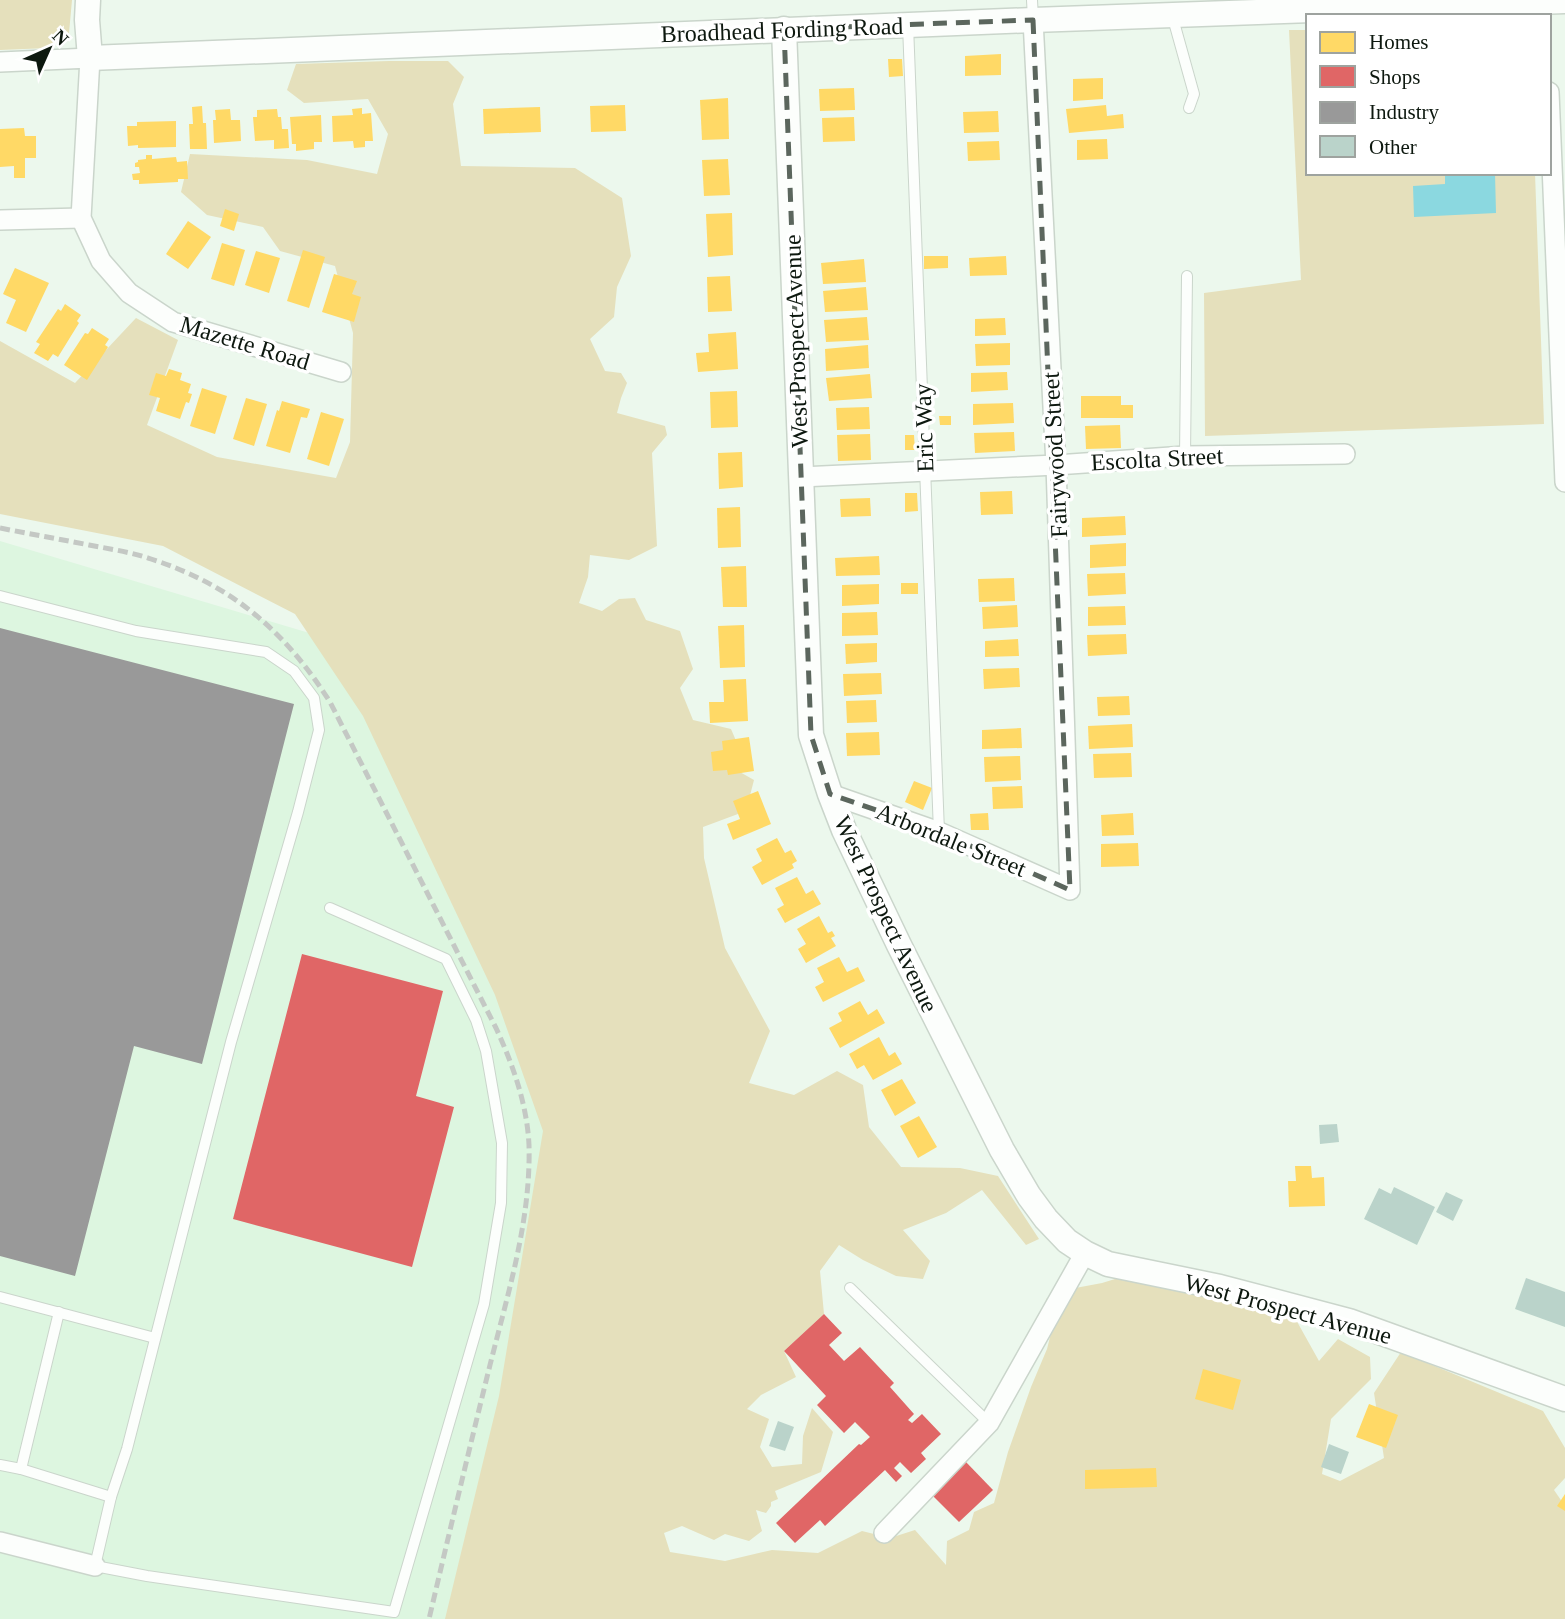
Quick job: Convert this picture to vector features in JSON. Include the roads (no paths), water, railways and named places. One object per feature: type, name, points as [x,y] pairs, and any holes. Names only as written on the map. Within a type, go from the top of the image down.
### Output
[{"type":"street","name":"Mazette Road","points":[[88,0],[90,58],[81,218],[101,261],[129,293],[173,322],[341,372]]},
{"type":"street","name":"Broadhead Fording Road","points":[[0,62],[908,24],[1032,10],[1172,15],[1408,3],[1552,6]]},
{"type":"street","name":"Fairywood Street","points":[[1032,10],[1056,465],[1070,890]]},
{"type":"street","name":"West Prospect Avenue","points":[[784,29],[811,735],[844,831],[1002,1150],[1046,1219],[1067,1241],[1108,1264],[1220,1287],[1349,1321],[1565,1399]]},
{"type":"street","points":[[1551,109],[1559,177],[1565,482]]},
{"type":"street","points":[[0,220],[81,218]]},
{"type":"street","name":"Escolta Street","points":[[801,477],[1185,456],[1345,454]]},
{"type":"street","name":"Arbordale Street","points":[[830,793],[939,831],[1070,890]]},
{"type":"street","points":[[884,1533],[989,1423],[1085,1253]]},
{"type":"street","points":[[0,1542],[95,1566]]},
{"type":"lane","points":[[1172,15],[1194,94],[1189,108]]},
{"type":"lane","name":"Eric Way","points":[[908,24],[939,831]]},
{"type":"lane","points":[[1185,456],[1187,276]]},
{"type":"lane","points":[[0,596],[136,631],[266,653],[294,671],[314,698],[319,730],[232,1042],[95,1566],[394,1612],[484,1304],[500,1203],[502,1143],[486,1051],[476,1020],[446,959],[330,908]]},
{"type":"lane","points":[[850,1288],[989,1423]]},
{"type":"lane","points":[[0,1297],[155,1338]]},
{"type":"lane","points":[[21,1469],[59,1312]]},
{"type":"lane","points":[[0,1465],[111,1497]]},
{"type":"water","points":[[1445,175],[1495,175],[1496,213],[1414,217],[1413,186],[1445,184]]},
{"type":"railway","points":[[0,528],[151,559],[207,582],[231,597],[275,632],[330,702],[508,1056],[528,1130],[529,1173],[526,1201],[511,1284],[429,1619]]}]
